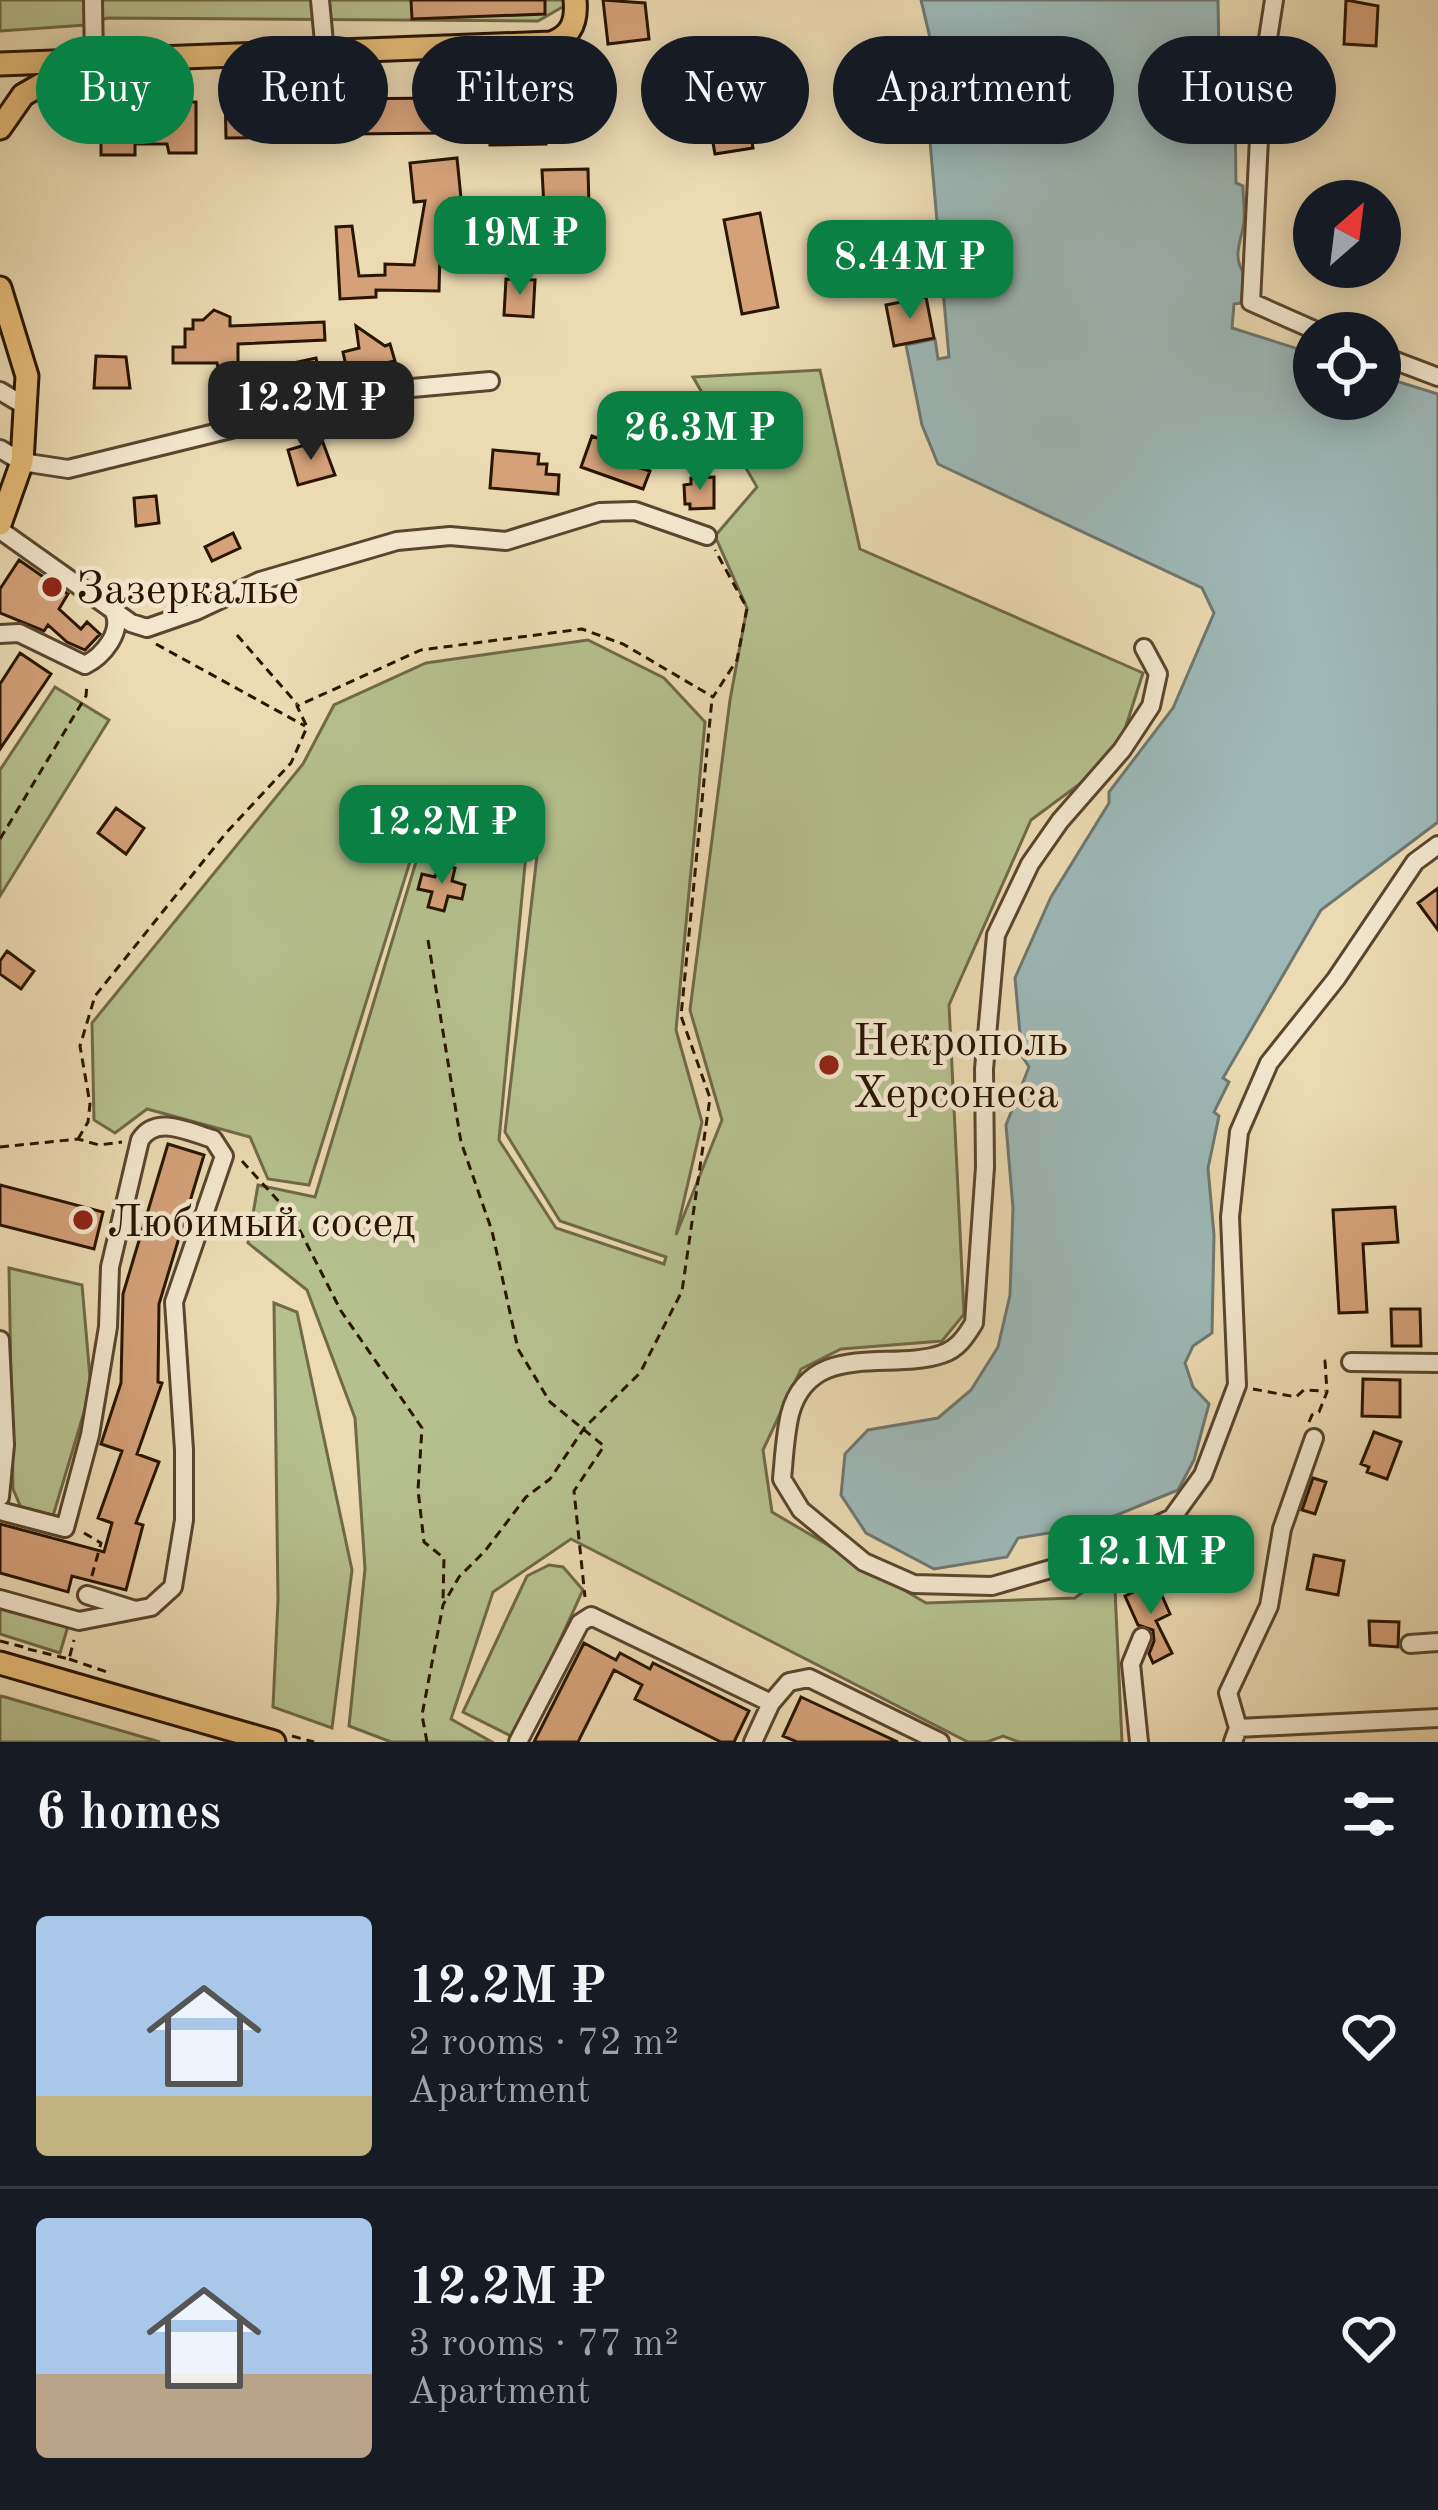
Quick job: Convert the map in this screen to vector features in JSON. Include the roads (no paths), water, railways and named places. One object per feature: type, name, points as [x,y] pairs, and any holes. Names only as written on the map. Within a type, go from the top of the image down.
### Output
[{"type":"main road","points":[[388,50],[551,43],[571,30],[575,0]]},
{"type":"main road","points":[[0,64],[36,64]]},
{"type":"main road","points":[[0,128],[23,95],[36,88]]},
{"type":"main road","points":[[0,289],[27,376],[22,462],[0,527]]},
{"type":"main road","points":[[0,1663],[274,1742]]},
{"type":"street","points":[[89,36],[93,0]]},
{"type":"street","points":[[320,0],[323,36]]},
{"type":"street","points":[[1274,0],[1262,77],[1251,302],[1293,321]]},
{"type":"street","points":[[1401,363],[1438,377]]},
{"type":"street","points":[[0,449],[22,462],[68,469],[390,390],[490,381]]},
{"type":"street","points":[[0,392],[26,406]]},
{"type":"street","points":[[0,527],[114,612],[147,628],[260,581],[397,541],[450,536],[506,541],[600,512],[635,511],[707,536]]},
{"type":"street","points":[[0,634],[19,634],[75,663],[89,664],[116,633],[114,612]]},
{"type":"street","points":[[1144,647],[1158,674],[1150,706],[1122,750],[1040,849],[996,935],[984,1070],[986,1167],[974,1323],[963,1342],[942,1355],[846,1363],[823,1372],[804,1386],[791,1412],[782,1479],[801,1510],[864,1562],[914,1584],[992,1586],[1092,1557],[1172,1518],[1203,1475],[1237,1385],[1230,1217],[1239,1132],[1269,1063],[1336,979],[1414,862],[1438,845]]},
{"type":"street","points":[[0,1510],[65,1528],[90,1435],[108,1327],[110,1267],[143,1135],[162,1126],[213,1138],[224,1156],[174,1302],[184,1450],[178,1573],[164,1599],[136,1610],[79,1621],[0,1599]]},
{"type":"street","points":[[0,1340],[5,1445],[0,1497]]},
{"type":"street","points":[[1352,1363],[1438,1363]]},
{"type":"street","points":[[1314,1438],[1282,1529],[1269,1606],[1228,1693],[1236,1735],[1438,1718]]},
{"type":"street","points":[[87,1595],[136,1610]]},
{"type":"street","points":[[518,1742],[587,1617],[600,1619],[771,1702]]},
{"type":"street","points":[[1139,1742],[1130,1664],[1142,1636]]},
{"type":"street","points":[[1410,1644],[1438,1642]]},
{"type":"street","points":[[753,1742],[771,1702],[789,1682],[809,1678],[940,1742]]},
{"type":"water","points":[[921,0],[1218,0],[1219,36],[1138,36],[1138,144],[1235,144],[1236,183],[1243,186],[1244,207],[1238,258],[1245,275],[1241,303],[1234,304],[1232,328],[1293,347],[1293,420],[1401,420],[1401,383],[1438,394],[1438,822],[1321,910],[1223,1078],[1229,1082],[1214,1112],[1219,1116],[1208,1168],[1214,1235],[1212,1333],[1193,1346],[1185,1363],[1193,1387],[1209,1404],[1194,1460],[1178,1490],[1090,1526],[1018,1538],[1007,1557],[934,1569],[866,1533],[841,1495],[845,1454],[868,1430],[938,1418],[971,1390],[998,1347],[1010,1295],[1013,1208],[1006,1125],[1029,1067],[1022,1056],[1015,978],[1051,897],[1109,803],[1109,792],[1173,708],[1214,613],[1202,588],[938,464],[922,425],[906,345],[935,339],[938,359],[949,357],[930,144],[1114,144],[1114,36],[930,36]]},
{"type":"place","name":"Зазеркалье","points":[[52,587]]},
{"type":"place","name":"Некрополь Херсонеса","points":[[829,1065]]},
{"type":"place","name":"Любимый сосед","points":[[83,1220]]}]
